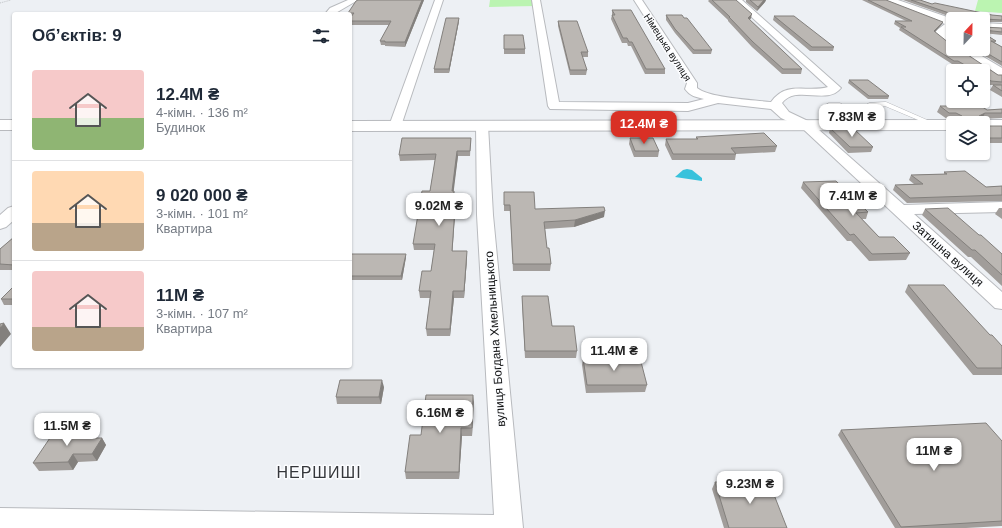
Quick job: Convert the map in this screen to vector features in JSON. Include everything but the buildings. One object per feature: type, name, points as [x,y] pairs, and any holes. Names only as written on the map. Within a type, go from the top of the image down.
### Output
[{"type":"main road","points":[[889,0],[946,20]]},
{"type":"main road","points":[[946,28],[940,34],[946,38]]},
{"type":"main road","points":[[973,56],[1002,74]]},
{"type":"main road","points":[[990,125],[1002,124]]},
{"type":"main road","points":[[0,125],[12,125]]},
{"type":"main road","points":[[352,126],[946,125]]},
{"type":"street","points":[[331,12],[354,0]]},
{"type":"street","points":[[395,126],[439,0]]},
{"type":"street","points":[[536,0],[554,106],[688,107],[718,99],[766,104],[778,108]]},
{"type":"street","name":"Німецька вулиця","points":[[638,0],[692,84],[691,89],[697,94],[718,99]]},
{"type":"street","points":[[737,0],[835,88],[833,90],[826,91],[787,94],[778,98],[776,103],[778,108]]},
{"type":"street","points":[[990,26],[1002,27]]},
{"type":"street","name":"Затишна вулиця","points":[[778,108],[785,115],[806,125],[1002,303]]},
{"type":"street","name":"вулиця Богдана Хмельницького","points":[[482,125],[485,215],[509,528]]},
{"type":"street","points":[[900,210],[1002,207]]},
{"type":"street","points":[[0,224],[12,212]]},
{"type":"street","points":[[0,521],[502,528]]},
{"type":"lane","points":[[869,105],[886,104],[933,125]]},
{"type":"lane","points":[[837,124],[829,105],[840,105]]},
{"type":"path","points":[[0,3],[11,0]]},
{"type":"green space","points":[[490,0],[536,0],[537,6],[489,7]]},
{"type":"green space","points":[[978,0],[1002,0],[1002,13],[975,11]]},
{"type":"water","points":[[683,170],[692,170],[702,178],[702,181],[675,177]]},
{"type":"district","name":"НЕРШИШІ","points":[[319,472]]}]
